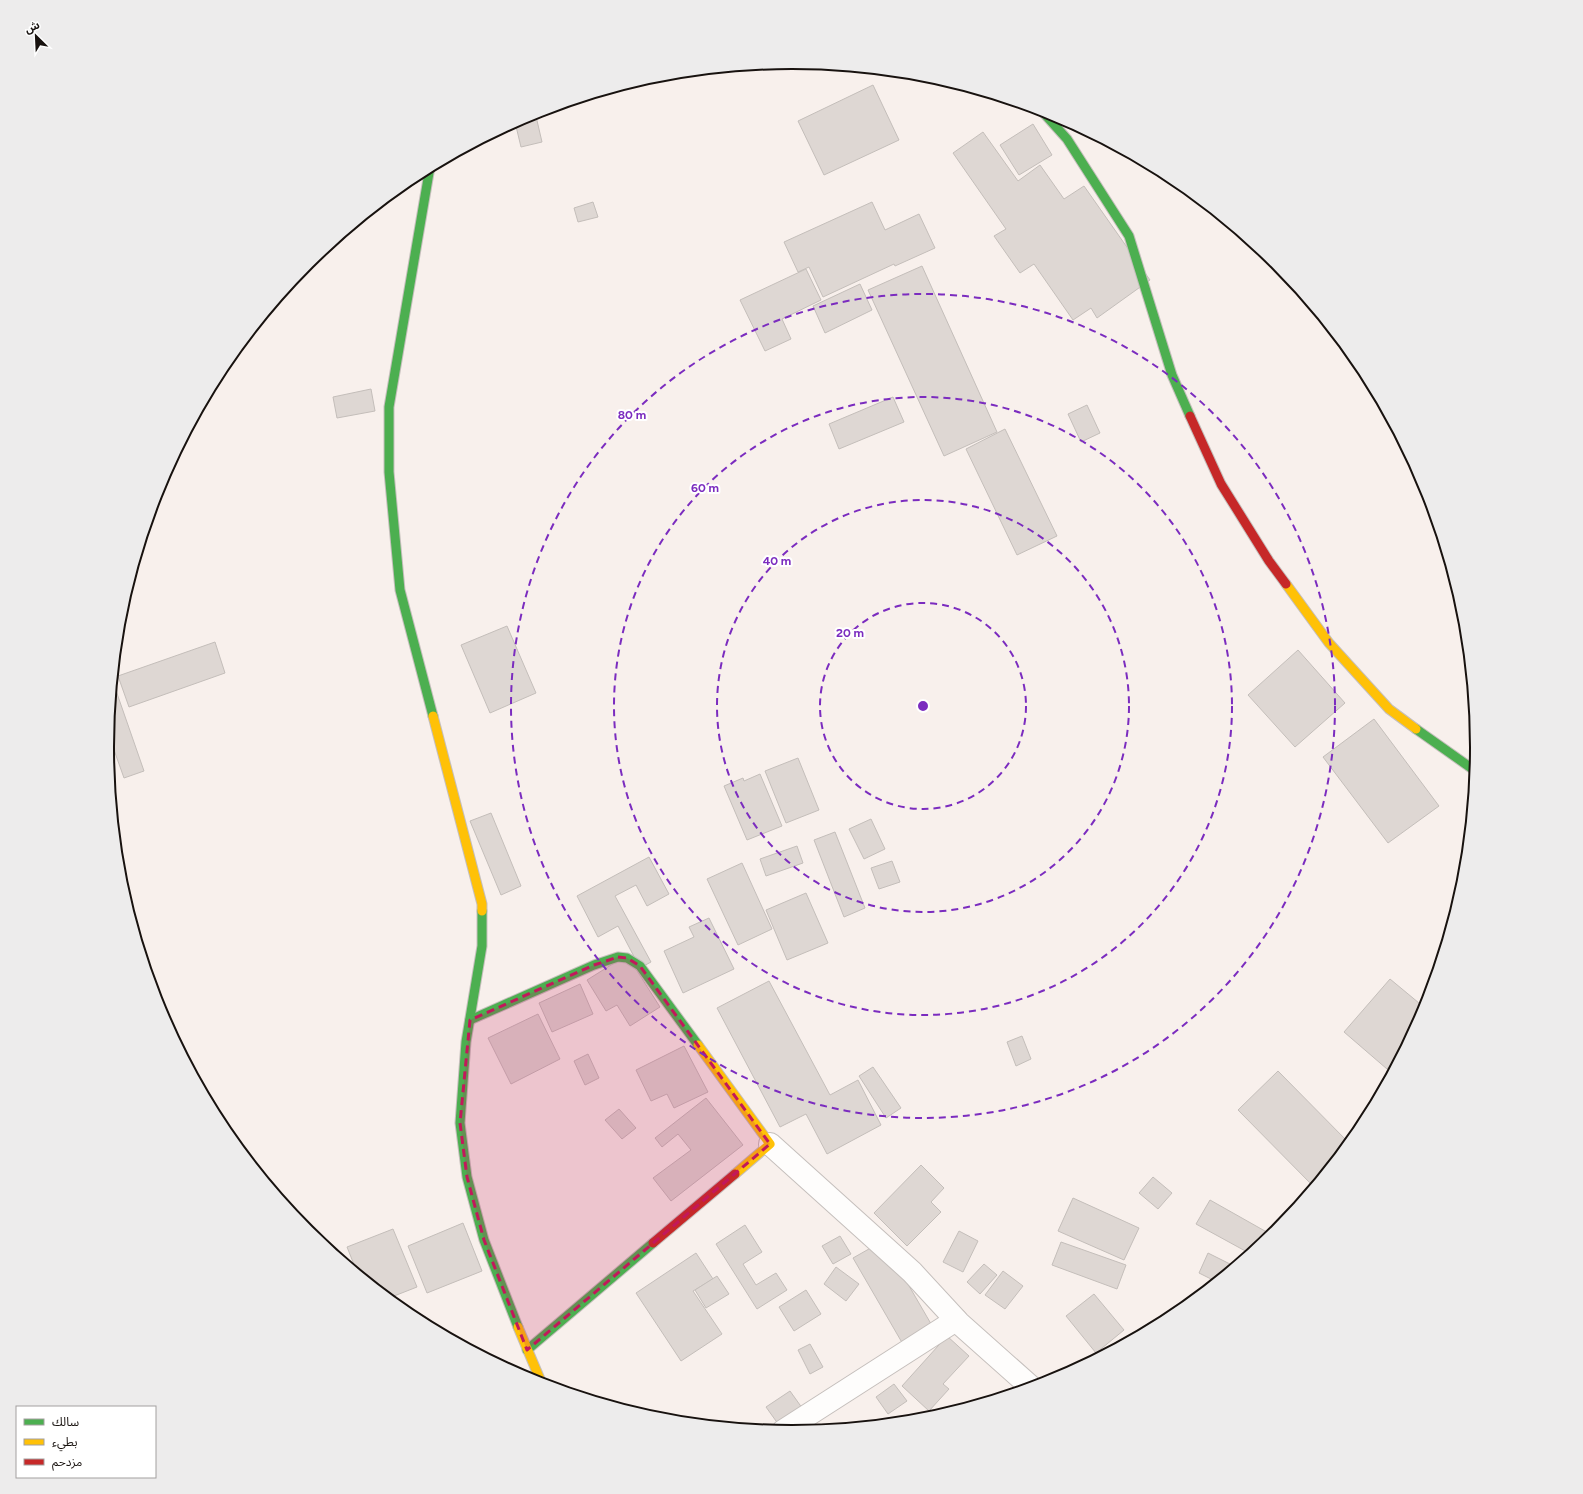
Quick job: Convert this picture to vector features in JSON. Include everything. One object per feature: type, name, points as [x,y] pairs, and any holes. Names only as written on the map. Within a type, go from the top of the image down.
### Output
[{"type":"street","points":[[1051,121],[1067,139],[1129,236],[1172,375],[1221,484],[1269,561],[1329,643],[1389,708],[1469,766]]},
{"type":"street","points":[[429,175],[388,407],[389,472],[400,590],[482,904],[482,946],[466,1042],[460,1123],[467,1177],[484,1240],[538,1375]]},
{"type":"street","points":[[470,1020],[594,965],[618,958],[627,958],[640,966],[770,1144],[912,1272],[956,1320],[1027,1382]]},
{"type":"street","points":[[527,1350],[770,1144]]},
{"type":"street","points":[[792,1425],[956,1320]]},
{"type":"highlighted area","points":[[618,957],[627,958],[640,966],[770,1144],[527,1350],[484,1240],[467,1177],[460,1123],[470,1020],[594,965]]},
{"type":"building","points":[[873,85],[899,140],[824,175],[798,121]]},
{"type":"building","points":[[537,119],[542,142],[521,147],[516,128]]},
{"type":"building","points":[[1033,124],[1052,155],[1019,175],[1000,145]]},
{"type":"building","points":[[983,132],[1018,181],[1040,165],[1064,199],[1084,186],[1150,280],[1097,318],[1091,308],[1073,320],[1034,264],[1020,273],[994,236],[1006,229],[953,153]]},
{"type":"building","points":[[593,202],[598,217],[578,222],[574,208]]},
{"type":"building","points":[[872,202],[885,230],[919,214],[935,248],[895,266],[894,264],[823,297],[809,267],[798,272],[784,242]]},
{"type":"building","points":[[922,266],[997,432],[944,456],[868,290]]},
{"type":"building","points":[[806,269],[821,300],[782,319],[791,339],[765,351],[740,300]]},
{"type":"building","points":[[860,284],[872,310],[825,333],[813,306]]},
{"type":"building","points":[[371,389],[375,411],[337,418],[333,397]]},
{"type":"building","points":[[893,397],[904,422],[839,449],[829,424]]},
{"type":"building","points":[[1087,405],[1100,433],[1081,442],[1068,414]]},
{"type":"building","points":[[1005,429],[1057,536],[1017,555],[966,449]]},
{"type":"building","points":[[507,626],[536,693],[490,713],[461,645]]},
{"type":"building","points":[[215,642],[225,673],[129,707],[118,676]]},
{"type":"building","points":[[1298,650],[1345,703],[1295,747],[1248,695]]},
{"type":"building","points":[[116,691],[144,771],[124,778],[114,750]]},
{"type":"building","points":[[1374,719],[1439,806],[1388,843],[1323,757]]},
{"type":"building","points":[[798,758],[819,810],[786,823],[765,771]]},
{"type":"building","points":[[760,774],[782,826],[747,840],[724,786],[743,778],[744,781]]},
{"type":"building","points":[[491,813],[521,886],[501,895],[470,821]]},
{"type":"building","points":[[871,819],[885,849],[864,859],[849,829]]},
{"type":"building","points":[[835,832],[865,908],[844,917],[814,840]]},
{"type":"building","points":[[797,846],[803,863],[766,876],[760,859]]},
{"type":"building","points":[[649,857],[669,894],[647,906],[636,885],[615,896],[651,962],[640,968],[618,926],[598,937],[577,896]]},
{"type":"building","points":[[892,861],[900,882],[879,889],[871,868]]},
{"type":"building","points":[[742,863],[772,929],[738,945],[707,879]]},
{"type":"building","points":[[806,893],[828,943],[787,960],[766,910]]},
{"type":"building","points":[[709,918],[734,969],[683,993],[664,951],[694,937],[689,927]]},
{"type":"building","points":[[627,955],[660,1007],[630,1026],[617,1005],[606,1011],[587,980]]},
{"type":"building","points":[[1390,979],[1419,1003],[1400,1047],[1387,1069],[1344,1032]]},
{"type":"building","points":[[769,981],[830,1095],[858,1080],[881,1125],[827,1154],[806,1114],[780,1127],[717,1008]]},
{"type":"building","points":[[580,984],[593,1014],[552,1032],[539,1003]]},
{"type":"building","points":[[538,1014],[560,1059],[511,1084],[488,1038]]},
{"type":"building","points":[[1022,1036],[1031,1059],[1016,1066],[1007,1042]]},
{"type":"building","points":[[684,1046],[708,1092],[674,1108],[667,1094],[651,1101],[636,1070]]},
{"type":"building","points":[[588,1054],[599,1078],[585,1085],[574,1061]]},
{"type":"building","points":[[873,1067],[901,1108],[886,1118],[859,1076]]},
{"type":"building","points":[[1278,1071],[1345,1138],[1310,1183],[1238,1110]]},
{"type":"building","points":[[706,1098],[743,1145],[671,1201],[653,1178],[691,1150],[678,1134],[662,1147],[655,1138]]},
{"type":"building","points":[[619,1109],[636,1128],[622,1139],[605,1120]]},
{"type":"building","points":[[921,1165],[944,1188],[931,1202],[941,1212],[907,1246],[874,1213]]},
{"type":"building","points":[[1153,1177],[1172,1193],[1158,1209],[1139,1193]]},
{"type":"building","points":[[1073,1198],[1139,1228],[1124,1260],[1058,1231]]},
{"type":"building","points":[[1210,1200],[1265,1231],[1245,1251],[1196,1224]]},
{"type":"building","points":[[463,1223],[482,1271],[427,1293],[408,1246]]},
{"type":"building","points":[[745,1225],[762,1252],[743,1264],[756,1285],[776,1273],[787,1290],[757,1309],[716,1244]]},
{"type":"building","points":[[393,1229],[417,1287],[394,1296],[354,1265],[347,1247]]},
{"type":"building","points":[[959,1231],[978,1241],[963,1272],[943,1262]]},
{"type":"building","points":[[840,1236],[851,1254],[833,1264],[822,1246]]},
{"type":"building","points":[[883,1241],[934,1329],[904,1346],[853,1258]]},
{"type":"building","points":[[1061,1242],[1126,1265],[1117,1289],[1052,1265]]},
{"type":"building","points":[[696,1253],[713,1279],[693,1291],[722,1334],[681,1361],[636,1293]]},
{"type":"building","points":[[1208,1253],[1230,1264],[1211,1279],[1199,1273]]},
{"type":"building","points":[[984,1264],[997,1275],[980,1294],[967,1282]]},
{"type":"building","points":[[836,1267],[859,1284],[846,1301],[824,1284]]},
{"type":"building","points":[[1003,1271],[1023,1286],[1005,1309],[985,1295]]},
{"type":"building","points":[[717,1276],[729,1294],[706,1308],[695,1290]]},
{"type":"building","points":[[806,1290],[821,1314],[794,1331],[779,1307]]},
{"type":"building","points":[[1094,1294],[1124,1330],[1096,1353],[1066,1316]]},
{"type":"building","points":[[947,1336],[969,1356],[943,1384],[949,1389],[929,1411],[902,1386]]},
{"type":"building","points":[[810,1344],[823,1367],[810,1374],[798,1350]]},
{"type":"building","points":[[894,1384],[907,1401],[888,1414],[876,1397]]},
{"type":"building","points":[[790,1391],[805,1412],[786,1425],[779,1425],[766,1407]]},
{"type":"traffic: fast","points":[[1051,121],[1067,139],[1129,236],[1172,375],[1190,416]]},
{"type":"traffic: fast","points":[[429,175],[389,407],[389,472],[400,590],[433,716]]},
{"type":"traffic: fast","points":[[1416,729],[1469,767]]},
{"type":"traffic: fast","points":[[482,911],[482,946],[466,1042],[460,1123],[467,1177],[484,1240],[518,1327]]},
{"type":"traffic: fast","points":[[470,1020],[594,965],[618,957],[627,958],[640,966],[698,1045]]},
{"type":"traffic: fast","points":[[527,1350],[653,1243]]},
{"type":"traffic: slow","points":[[1286,584],[1329,643],[1389,709],[1416,729]]},
{"type":"traffic: slow","points":[[433,716],[482,904],[482,911]]},
{"type":"traffic: slow","points":[[698,1045],[770,1144],[735,1174]]},
{"type":"traffic: slow","points":[[518,1327],[538,1375]]},
{"type":"traffic: jam","points":[[1190,416],[1221,484],[1269,561],[1286,584]]},
{"type":"traffic: jam","points":[[653,1243],[735,1174]]}]
